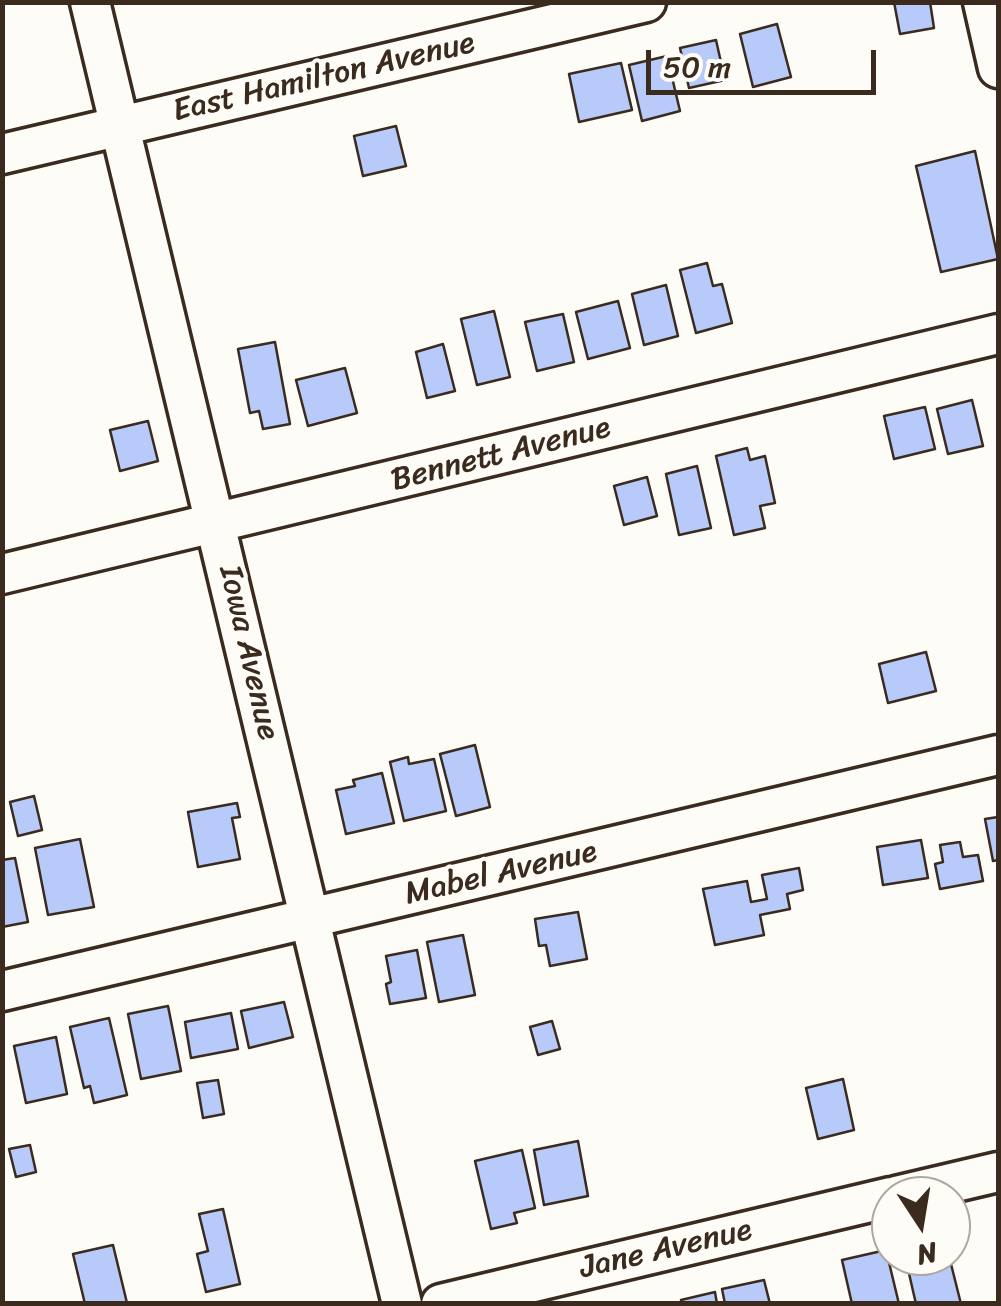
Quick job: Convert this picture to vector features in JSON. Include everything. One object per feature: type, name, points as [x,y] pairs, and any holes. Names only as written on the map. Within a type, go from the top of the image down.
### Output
[{"type":"street","name":"Iowa Avenue","points":[[90,2],[402,1304]]},
{"type":"street","name":"East Hamilton Avenue","points":[[2,154],[646,2]]},
{"type":"street","points":[[983,2],[998,68]]},
{"type":"street","name":"Bennett Avenue","points":[[2,574],[998,334]]},
{"type":"street","name":"Mabel Avenue","points":[[2,990],[998,755]]},
{"type":"street","name":"Jane Avenue","points":[[971,1178],[998,1172]]},
{"type":"street","name":"Jane Avenue","points":[[442,1304],[871,1202]]},
{"type":"building","points":[[894,2],[930,2],[934,28],[900,34]]},
{"type":"building","points":[[777,24],[791,77],[753,87],[740,34]]},
{"type":"building","points":[[716,40],[725,80],[689,88],[680,48]]},
{"type":"building","points":[[667,56],[680,111],[642,121],[629,65]]},
{"type":"building","points":[[621,63],[632,110],[579,122],[569,74]]},
{"type":"building","points":[[396,126],[406,166],[363,176],[354,136]]},
{"type":"building","points":[[975,151],[998,259],[941,272],[916,166]]},
{"type":"building","points":[[707,263],[713,286],[722,284],[732,323],[696,333],[680,270]]},
{"type":"building","points":[[666,285],[678,336],[644,345],[632,294]]},
{"type":"building","points":[[618,301],[630,348],[588,359],[576,312]]},
{"type":"building","points":[[494,311],[510,377],[477,385],[461,319]]},
{"type":"building","points":[[563,314],[574,362],[537,371],[525,322]]},
{"type":"building","points":[[275,342],[290,424],[263,429],[259,411],[250,413],[238,349]]},
{"type":"building","points":[[443,344],[455,391],[427,398],[416,352]]},
{"type":"building","points":[[345,368],[357,413],[308,426],[296,380]]},
{"type":"building","points":[[972,400],[983,446],[948,454],[937,409]]},
{"type":"building","points":[[925,407],[935,449],[894,459],[884,416]]},
{"type":"building","points":[[148,421],[158,461],[120,471],[110,430]]},
{"type":"building","points":[[747,448],[750,460],[765,456],[775,503],[760,506],[765,528],[734,535],[716,456]]},
{"type":"building","points":[[697,466],[711,528],[679,535],[666,474]]},
{"type":"building","points":[[647,477],[657,516],[624,525],[614,486]]},
{"type":"building","points":[[926,652],[936,691],[888,703],[879,664]]},
{"type":"building","points":[[475,745],[490,807],[456,816],[440,754]]},
{"type":"building","points":[[408,757],[409,764],[434,759],[446,811],[404,821],[390,762]]},
{"type":"building","points":[[382,773],[394,823],[346,834],[336,790],[355,786],[353,780]]},
{"type":"building","points":[[34,796],[42,830],[18,836],[10,802]]},
{"type":"building","points":[[237,803],[240,817],[232,818],[240,859],[198,867],[188,812]]},
{"type":"building","points":[[998,817],[998,860],[993,861],[985,819]]},
{"type":"building","points":[[80,839],[94,907],[48,915],[35,848]]},
{"type":"building","points":[[921,840],[928,878],[883,885],[877,847]]},
{"type":"building","points":[[960,842],[963,857],[978,855],[983,881],[940,889],[935,864],[943,862],[940,845]]},
{"type":"building","points":[[15,858],[28,922],[2,927],[2,860]]},
{"type":"building","points":[[799,868],[803,890],[787,894],[790,909],[760,915],[764,935],[715,945],[703,889],[747,881],[751,902],[767,899],[762,875]]},
{"type":"building","points":[[578,912],[587,959],[550,966],[546,945],[539,946],[535,919]]},
{"type":"building","points":[[463,935],[475,995],[439,1002],[427,942]]},
{"type":"building","points":[[417,950],[426,998],[390,1004],[386,956]]},
{"type":"building","points":[[284,1002],[293,1037],[249,1048],[241,1011]]},
{"type":"building","points":[[168,1006],[181,1071],[141,1079],[128,1014]]},
{"type":"building","points":[[231,1013],[238,1049],[191,1058],[185,1022]]},
{"type":"building","points":[[109,1018],[127,1095],[94,1103],[90,1086],[84,1088],[70,1027]]},
{"type":"building","points":[[552,1021],[560,1049],[538,1055],[530,1027]]},
{"type":"building","points":[[56,1037],[67,1094],[26,1103],[14,1046]]},
{"type":"building","points":[[843,1079],[854,1130],[818,1139],[806,1088]]},
{"type":"building","points":[[218,1080],[224,1114],[203,1118],[197,1083]]},
{"type":"building","points":[[578,1141],[588,1196],[544,1205],[534,1150]]},
{"type":"building","points":[[30,1145],[36,1172],[16,1177],[9,1149]]},
{"type":"building","points":[[522,1150],[535,1208],[514,1213],[517,1223],[491,1229],[475,1161]]},
{"type":"building","points":[[223,1209],[240,1284],[206,1292],[197,1254],[208,1251],[199,1214]]},
{"type":"building","points":[[113,1245],[127,1303],[85,1304],[73,1254]]},
{"type":"building","points":[[871,1253],[871,1276],[892,1276],[899,1304],[852,1304],[842,1260]]},
{"type":"building","points":[[910,1276],[954,1276],[961,1304],[916,1304]]},
{"type":"building","points":[[764,1280],[770,1304],[725,1304],[722,1289]]},
{"type":"building","points":[[715,1292],[717,1304],[682,1304],[681,1300]]}]
